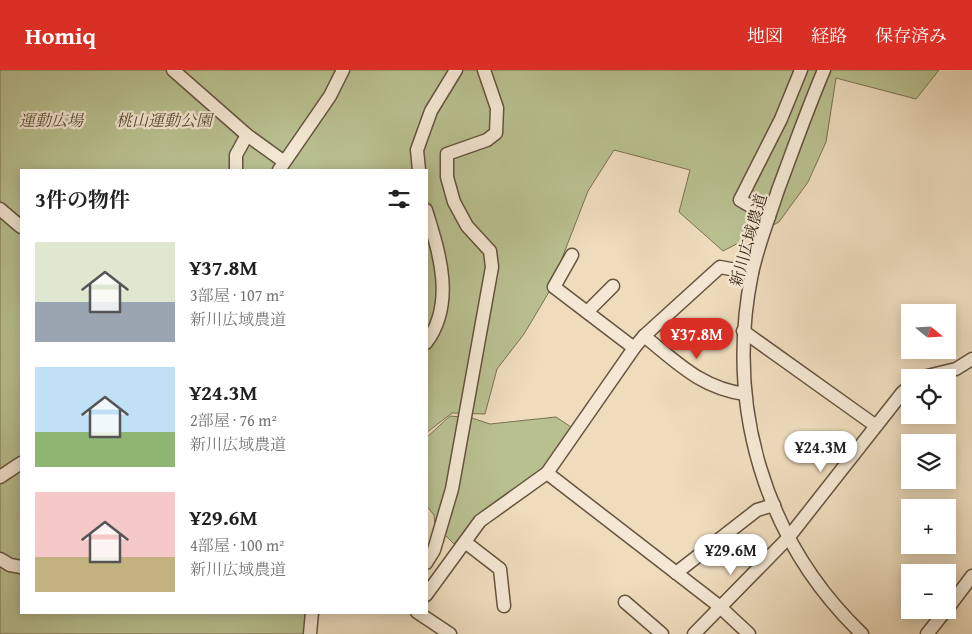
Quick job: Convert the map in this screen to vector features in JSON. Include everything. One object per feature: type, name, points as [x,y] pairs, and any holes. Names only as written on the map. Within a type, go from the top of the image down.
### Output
[{"type":"street","points":[[173,70],[281,165],[330,96],[343,70]]},
{"type":"street","points":[[428,560],[434,550],[450,497],[492,267],[490,251],[467,226],[454,202],[447,177],[447,154],[487,140],[496,133],[497,108],[484,70]]},
{"type":"street","points":[[769,217],[740,200],[781,119],[801,70]]},
{"type":"street","name":"新川広域農道","points":[[824,70],[769,217],[752,273],[743,331],[745,394],[765,487],[788,538],[812,575],[862,634]]},
{"type":"street","points":[[419,169],[417,150],[428,119],[455,71]]},
{"type":"street","points":[[236,169],[236,155],[247,136]]},
{"type":"street","points":[[0,209],[20,226]]},
{"type":"street","points":[[428,217],[443,270],[442,304],[428,338]]},
{"type":"street","points":[[572,255],[554,286],[634,348]]},
{"type":"street","points":[[428,592],[480,521],[547,473],[644,336],[720,267],[752,273]]},
{"type":"street","points":[[587,312],[614,286]]},
{"type":"street","points":[[743,331],[876,426]]},
{"type":"street","points":[[644,336],[702,382],[724,391],[745,394]]},
{"type":"street","points":[[956,369],[972,359]]},
{"type":"street","points":[[694,634],[719,606],[788,538],[901,397]]},
{"type":"street","points":[[1,474],[20,464]]},
{"type":"street","points":[[547,473],[719,606],[749,634]]},
{"type":"street","points":[[676,573],[757,510],[774,506]]},
{"type":"street","points":[[465,542],[500,569],[504,606]]},
{"type":"street","points":[[0,559],[10,565],[20,567]]},
{"type":"street","points":[[956,597],[972,576]]},
{"type":"street","points":[[625,602],[662,634]]},
{"type":"street","points":[[310,634],[312,614]]},
{"type":"street","points":[[420,614],[450,634]]},
{"type":"street","points":[[927,634],[939,619]]},
{"type":"green space","points":[[0,70],[939,70],[916,99],[836,78],[826,142],[808,182],[779,222],[723,251],[679,212],[690,170],[614,150],[588,191],[549,292],[524,334],[497,369],[485,414],[452,413],[428,431],[428,169],[20,169],[20,614],[319,614],[304,634],[0,634]]},
{"type":"green space","points":[[450,416],[472,418],[490,424],[556,417],[574,429],[543,468],[471,523],[454,544],[435,525],[434,515],[428,508],[428,436]]},
{"type":"park label","name":"運動広場","points":[[51,120]]},
{"type":"park label","name":"桃山運動公園","points":[[164,120]]}]
